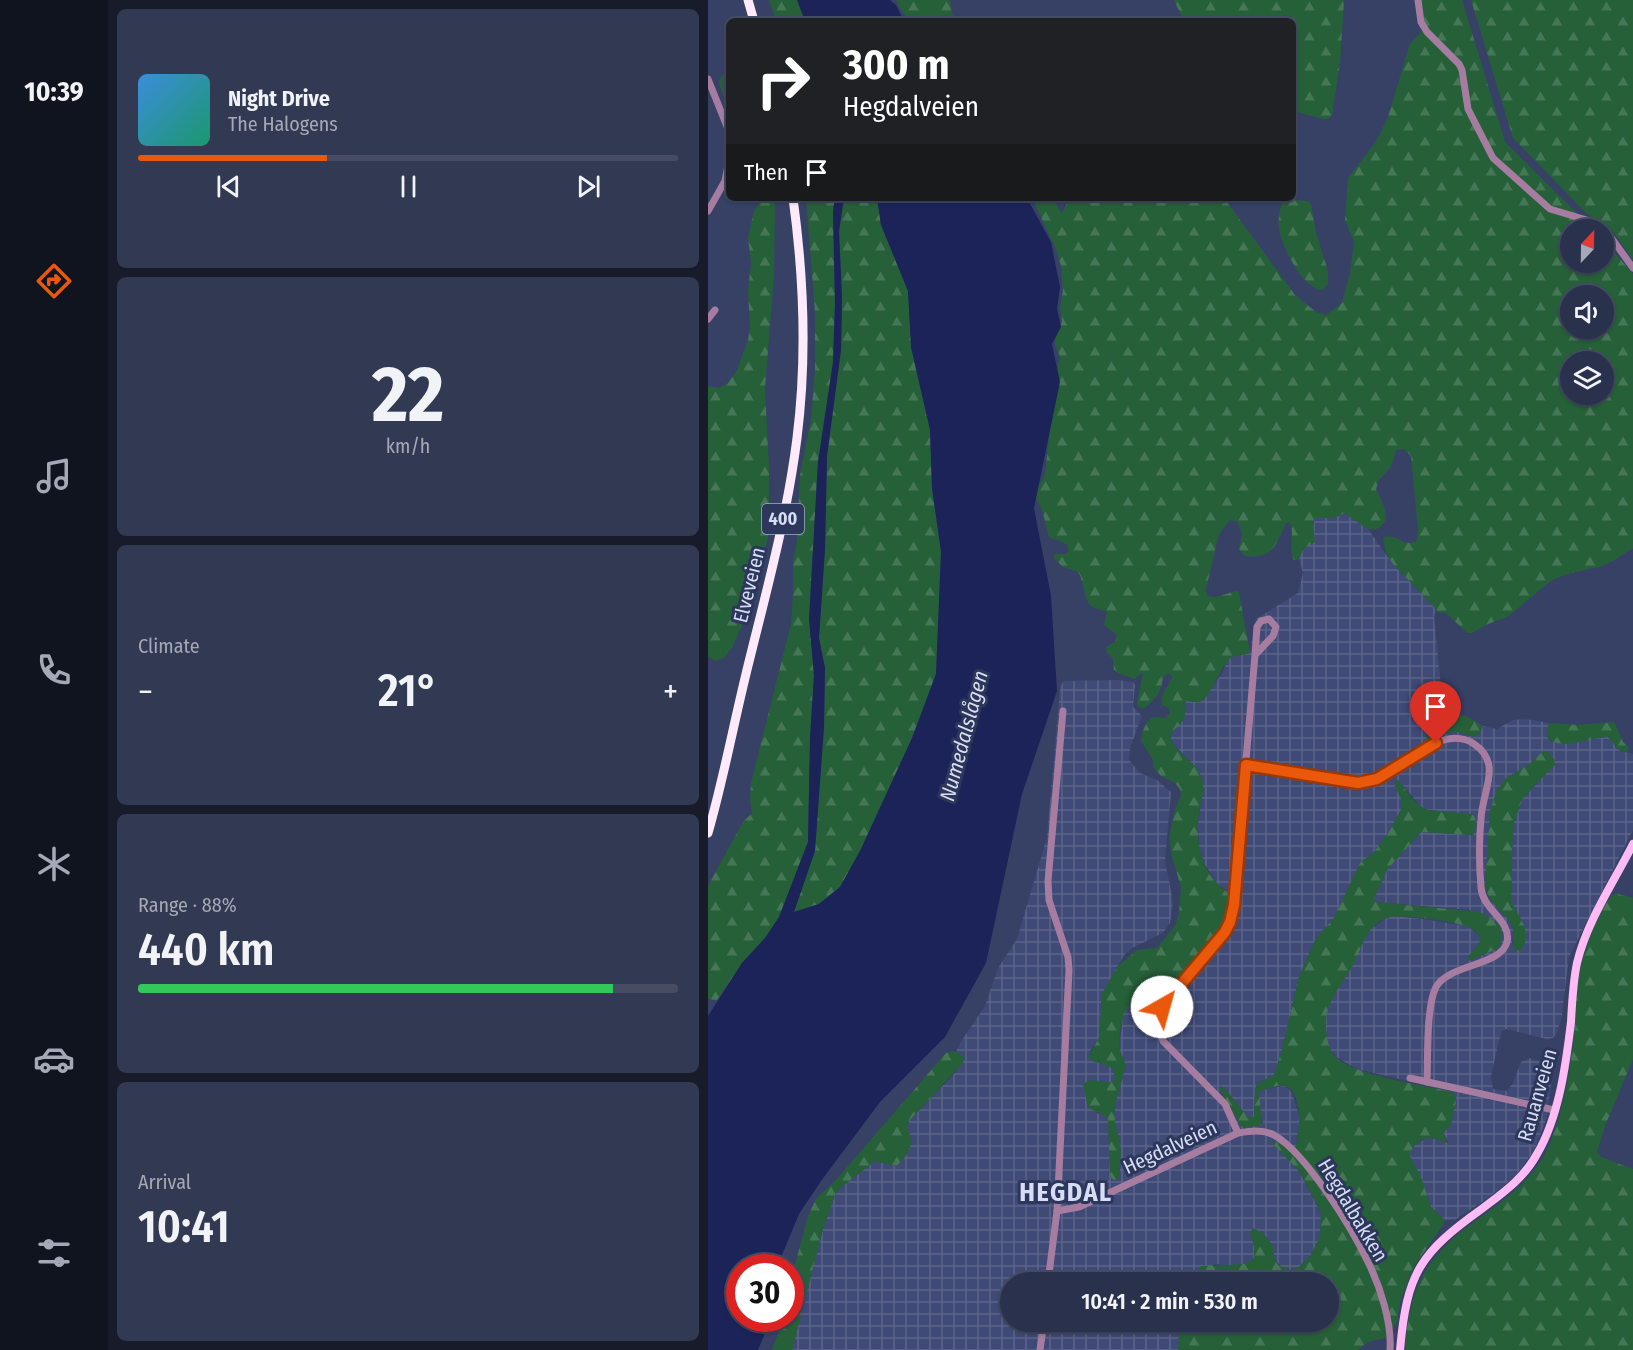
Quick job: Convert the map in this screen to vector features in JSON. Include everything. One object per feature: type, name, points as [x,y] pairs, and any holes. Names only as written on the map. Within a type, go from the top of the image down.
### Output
[{"type":"highway","points":[[748,0],[753,18]]},
{"type":"highway","name":"Elveveien","points":[[708,833],[779,539],[797,438],[801,400],[803,312],[794,201]]},
{"type":"main road","name":"Rauanveien","points":[[1400,1350],[1406,1302],[1421,1266],[1445,1236],[1520,1178],[1540,1149],[1554,1110],[1567,1052],[1578,961],[1593,922],[1633,844]]},
{"type":"street","points":[[1418,0],[1421,22],[1427,32],[1459,64],[1468,109],[1493,158],[1550,209],[1590,221],[1605,230],[1633,268]]},
{"type":"street","points":[[708,79],[711,98],[726,125]]},
{"type":"street","points":[[708,211],[726,176]]},
{"type":"street","points":[[708,319],[715,310]]},
{"type":"street","name":"Hegdalveien","points":[[1057,1211],[1079,1207],[1238,1133],[1225,1104],[1163,1041],[1158,1016],[1162,1007],[1225,932],[1230,922],[1234,905],[1257,627],[1261,621],[1269,619],[1276,627],[1274,636],[1255,655]]},
{"type":"street","points":[[1049,1272],[1057,1211],[1069,970],[1068,957],[1049,900],[1048,880],[1063,711]]},
{"type":"street","points":[[1246,765],[1358,783],[1367,782],[1377,779],[1436,743],[1459,738],[1474,743],[1489,760],[1490,779],[1481,816],[1481,888],[1484,902],[1506,927],[1507,942],[1496,955],[1445,978],[1435,990],[1431,1006],[1427,1082]]},
{"type":"street","points":[[1410,1078],[1554,1110]]},
{"type":"street","name":"Hegdalbakken","points":[[1238,1133],[1252,1131],[1268,1133],[1281,1140],[1305,1161],[1340,1213],[1368,1262],[1380,1291],[1391,1337],[1390,1350]]},
{"type":"street","points":[[1040,1350],[1043,1332]]},
{"type":"shaded area","points":[[1344,513],[1368,529],[1392,563],[1436,609],[1434,617],[1441,686],[1440,707],[1439,715],[1425,736],[1432,739],[1445,732],[1455,731],[1474,737],[1479,734],[1483,726],[1497,729],[1513,720],[1526,719],[1549,723],[1547,737],[1551,741],[1559,743],[1608,737],[1620,751],[1633,754],[1633,830],[1569,957],[1562,1015],[1557,1033],[1553,1038],[1547,1039],[1506,1029],[1502,1031],[1500,1037],[1491,1076],[1493,1089],[1507,1091],[1513,1083],[1521,1062],[1529,1058],[1553,1068],[1547,1117],[1534,1151],[1515,1176],[1488,1198],[1455,1220],[1445,1220],[1431,1207],[1426,1190],[1410,1156],[1412,1147],[1428,1137],[1447,1143],[1443,1133],[1451,1124],[1456,1101],[1455,1095],[1449,1091],[1357,1069],[1336,1057],[1328,1046],[1325,1020],[1332,997],[1351,968],[1367,932],[1385,919],[1394,916],[1467,926],[1480,936],[1480,942],[1468,957],[1468,961],[1490,952],[1501,944],[1470,910],[1377,902],[1374,899],[1387,870],[1421,832],[1473,835],[1452,812],[1422,808],[1398,780],[1395,786],[1403,801],[1402,808],[1374,852],[1360,863],[1334,918],[1316,938],[1299,977],[1274,1075],[1257,1083],[1254,1117],[1248,1117],[1225,1089],[1220,1092],[1244,1128],[1263,1123],[1259,1109],[1259,1092],[1284,1086],[1292,1093],[1300,1119],[1296,1146],[1294,1149],[1287,1149],[1272,1143],[1299,1171],[1321,1213],[1318,1245],[1299,1267],[1290,1270],[1282,1268],[1274,1258],[1273,1246],[1264,1234],[1250,1233],[1254,1246],[1254,1258],[1245,1264],[1232,1266],[1215,1264],[1202,1272],[1000,1272],[1000,1332],[1179,1332],[1178,1350],[792,1350],[797,1332],[804,1332],[804,1303],[823,1229],[835,1195],[839,1189],[875,1161],[896,1166],[901,1162],[908,1152],[909,1121],[956,1072],[964,1056],[956,1052],[960,1043],[985,1006],[998,968],[1017,939],[1047,837],[1060,689],[1065,681],[1133,682],[1135,685],[1133,705],[1142,716],[1130,748],[1129,760],[1140,773],[1157,780],[1171,792],[1165,860],[1173,902],[1170,923],[1163,933],[1132,948],[1125,954],[1102,994],[1099,1038],[1090,1051],[1092,1061],[1108,1065],[1114,1070],[1115,1078],[1109,1083],[1096,1113],[1108,1119],[1110,1174],[1120,1177],[1120,1142],[1114,1126],[1114,1115],[1126,1066],[1120,1053],[1123,1016],[1128,1006],[1142,992],[1148,991],[1153,998],[1159,1000],[1164,996],[1215,936],[1223,923],[1229,902],[1225,889],[1218,885],[1204,863],[1199,847],[1198,824],[1203,789],[1202,777],[1175,746],[1170,738],[1171,733],[1178,726],[1185,712],[1186,701],[1199,702],[1204,699],[1231,657],[1250,653],[1256,619],[1298,593],[1303,573],[1299,559],[1303,549],[1309,545],[1315,518],[1334,518]],"holes":[[[1543,751],[1541,779],[1522,800],[1513,825],[1511,901],[1525,927],[1523,949],[1512,944],[1511,923],[1487,896],[1485,887],[1505,779],[1531,763]]]},
{"type":"green space","points":[[769,0],[797,0],[804,18],[775,18]]},
{"type":"green space","points":[[896,0],[950,0],[952,14],[955,18],[909,18]]},
{"type":"green space","points":[[1174,0],[1344,0],[1340,63],[1332,115],[1328,119],[1323,119],[1296,112],[1296,18],[1183,18]]},
{"type":"green space","points":[[1421,0],[1462,0],[1505,142],[1583,219],[1560,219],[1560,273],[1614,273],[1614,252],[1633,274],[1633,548],[1599,567],[1552,580],[1507,617],[1472,633],[1467,633],[1446,613],[1437,612],[1392,563],[1386,553],[1383,538],[1388,536],[1408,543],[1417,540],[1411,456],[1404,449],[1396,450],[1391,467],[1379,480],[1376,489],[1386,515],[1383,524],[1376,529],[1368,529],[1344,513],[1334,518],[1315,518],[1313,522],[1315,542],[1303,549],[1299,559],[1294,560],[1291,551],[1292,531],[1289,522],[1286,523],[1273,548],[1268,552],[1262,555],[1245,556],[1239,549],[1242,534],[1238,522],[1230,520],[1219,534],[1206,589],[1207,596],[1216,597],[1239,592],[1250,653],[1233,657],[1228,661],[1208,694],[1200,702],[1186,701],[1184,719],[1171,735],[1175,747],[1201,776],[1203,790],[1198,832],[1200,852],[1212,878],[1229,894],[1227,909],[1215,937],[1164,996],[1159,1000],[1153,998],[1148,991],[1140,994],[1128,1006],[1124,1014],[1119,1042],[1125,1067],[1115,1112],[1121,1148],[1120,1177],[1116,1180],[1112,1179],[1108,1119],[1088,1108],[1083,1084],[1094,1080],[1113,1082],[1115,1078],[1114,1070],[1088,1057],[1099,1038],[1102,994],[1114,972],[1137,950],[1157,948],[1175,926],[1179,914],[1181,887],[1169,837],[1181,795],[1180,789],[1175,783],[1161,776],[1153,767],[1153,760],[1141,741],[1144,728],[1152,717],[1166,718],[1170,713],[1169,708],[1162,705],[1161,700],[1172,676],[1168,673],[1166,675],[1159,693],[1148,705],[1143,709],[1137,705],[1143,672],[1134,679],[1114,670],[1113,659],[1106,647],[1115,642],[1117,635],[1104,625],[1107,612],[1095,608],[1087,601],[1078,572],[1063,567],[1054,558],[1054,554],[1066,554],[1069,551],[1068,547],[1049,537],[1042,510],[1034,494],[1045,475],[1055,380],[1060,357],[1055,344],[1062,321],[1060,308],[1063,290],[1061,266],[1056,249],[1033,201],[1055,201],[1061,213],[1068,201],[1226,201],[1295,295],[1316,312],[1326,315],[1342,303],[1350,273],[1354,242],[1345,220],[1348,178],[1375,143],[1387,120],[1410,44],[1422,31],[1424,19]]},
{"type":"green space","points":[[1471,0],[1633,0],[1633,260],[1614,233],[1614,219],[1595,219],[1587,214],[1513,138]]},
{"type":"green space","points":[[726,74],[726,103],[719,83],[721,76]]},
{"type":"green space","points":[[1296,200],[1308,201],[1311,204],[1316,233],[1328,271],[1328,283],[1323,290],[1315,288],[1301,275],[1284,245],[1279,228],[1284,201]]},
{"type":"green space","points":[[761,201],[775,201],[774,275],[765,388],[769,532],[754,599],[732,647],[724,658],[716,661],[708,657],[708,386],[719,388],[728,383],[737,370],[748,340],[750,328],[748,292],[751,262],[748,238],[754,211]]},
{"type":"green space","points":[[806,201],[835,201],[833,362],[818,462],[809,619],[814,675],[808,842],[779,917],[765,938],[742,963],[717,1000],[708,999],[708,886],[743,822],[752,813],[751,783],[791,624],[800,475],[811,419],[815,370],[815,312]]},
{"type":"green space","points":[[844,201],[877,201],[881,225],[908,291],[911,347],[930,430],[932,488],[941,552],[936,674],[912,738],[861,849],[840,887],[819,904],[793,912],[815,851],[824,727],[825,668],[819,638],[825,549],[827,456],[841,350],[842,298],[839,231]]},
{"type":"green space","points":[[1439,715],[1466,716],[1483,726],[1479,734],[1474,737],[1453,732],[1426,741],[1430,727]]},
{"type":"green space","points":[[1614,722],[1623,742],[1629,748],[1627,752],[1620,751],[1608,737],[1561,744],[1547,737],[1549,723],[1578,725]]},
{"type":"green space","points":[[1543,751],[1548,752],[1554,759],[1555,765],[1522,800],[1513,825],[1511,901],[1525,927],[1523,949],[1515,951],[1512,925],[1492,902],[1485,887],[1490,811],[1497,790],[1505,779],[1531,763]]},
{"type":"green space","points":[[1398,780],[1423,808],[1472,814],[1476,827],[1473,835],[1421,832],[1387,870],[1374,899],[1377,902],[1480,912],[1496,922],[1501,929],[1502,941],[1497,949],[1468,961],[1468,957],[1480,942],[1480,936],[1466,926],[1438,920],[1396,916],[1384,919],[1372,928],[1364,940],[1352,967],[1332,1000],[1326,1017],[1327,1040],[1336,1058],[1345,1064],[1407,1083],[1449,1091],[1455,1095],[1451,1125],[1443,1133],[1448,1143],[1428,1137],[1416,1144],[1410,1156],[1422,1179],[1431,1207],[1445,1220],[1444,1223],[1413,1268],[1400,1302],[1397,1322],[1386,1338],[1368,1342],[1358,1350],[1178,1350],[1179,1332],[1339,1332],[1339,1272],[1195,1272],[1201,1266],[1244,1264],[1254,1258],[1254,1246],[1250,1233],[1253,1228],[1264,1234],[1273,1246],[1274,1258],[1278,1265],[1290,1270],[1299,1267],[1310,1256],[1320,1237],[1321,1213],[1317,1204],[1299,1171],[1270,1141],[1291,1149],[1296,1146],[1299,1113],[1298,1104],[1291,1090],[1286,1086],[1281,1086],[1259,1092],[1262,1125],[1244,1128],[1240,1125],[1219,1088],[1221,1086],[1225,1089],[1248,1117],[1254,1117],[1255,1091],[1258,1083],[1274,1075],[1299,977],[1316,938],[1334,918],[1360,863],[1374,852],[1402,808],[1395,781]]},
{"type":"green space","points":[[1615,893],[1633,898],[1633,1059],[1605,1126],[1597,1152],[1601,1157],[1633,1169],[1633,1350],[1405,1350],[1412,1306],[1417,1287],[1425,1271],[1449,1243],[1518,1188],[1545,1154],[1559,1118],[1568,1078],[1578,981],[1583,958],[1598,919],[1607,901]]},
{"type":"green space","points":[[954,1051],[964,1056],[963,1063],[909,1121],[911,1143],[904,1158],[896,1166],[875,1161],[839,1189],[835,1195],[823,1229],[804,1303],[804,1254],[798,1254],[808,1216],[816,1199],[836,1180],[946,1053]]},
{"type":"green space","points":[[779,1332],[797,1332],[792,1350],[772,1350]]},
{"type":"water","points":[[797,0],[890,0],[896,5],[902,18],[804,18]]},
{"type":"water","name":"Numedalslågen","points":[[835,201],[844,201],[839,231],[842,298],[841,350],[827,456],[825,549],[819,638],[825,668],[824,727],[815,851],[794,912],[819,904],[840,887],[861,849],[912,738],[936,674],[941,552],[932,488],[930,430],[911,347],[908,291],[881,225],[877,201],[1029,201],[1051,242],[1060,287],[1057,309],[1061,327],[1052,344],[1060,382],[1034,508],[1051,596],[1057,691],[1022,794],[986,963],[945,1037],[880,1102],[821,1181],[799,1214],[782,1254],[726,1254],[726,1332],[765,1333],[758,1350],[708,1350],[708,1016],[742,963],[765,938],[779,917],[808,842],[814,675],[809,619],[818,462],[833,362],[835,303],[833,211]]},
{"type":"district","name":"HEGDAL","points":[[1066,1192]]},
{"type":"route","points":[[1162,1007],[1225,932],[1230,922],[1234,905],[1246,765],[1358,783],[1367,782],[1377,779],[1436,743]]}]
